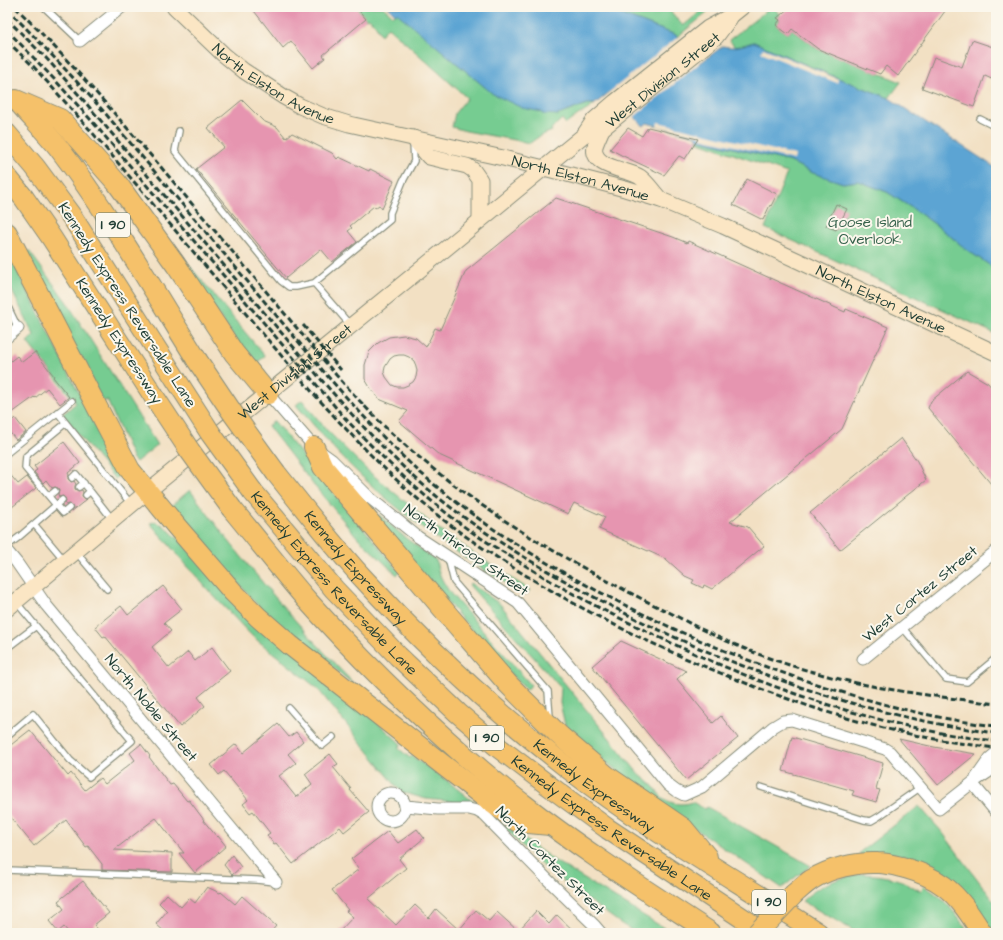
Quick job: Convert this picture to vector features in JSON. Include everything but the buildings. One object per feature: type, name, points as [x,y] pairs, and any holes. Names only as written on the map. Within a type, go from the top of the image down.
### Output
[{"type":"highway","name":"Kennedy Expressway","points":[[11,95],[57,146],[88,187],[197,360],[234,415],[276,473],[360,576],[465,682],[569,769],[631,814],[818,933]]},
{"type":"highway","points":[[11,95],[60,119],[117,183],[176,265],[234,353],[268,394]]},
{"type":"highway","name":"Kennedy Express Reversable Lane","points":[[7,134],[35,167],[72,217],[211,434],[254,492],[334,589],[398,656],[452,708],[499,748],[608,829],[765,933]]},
{"type":"highway","name":"Kennedy Expressway","points":[[7,177],[24,198],[51,237],[190,451],[232,509],[306,598],[343,639],[392,689],[447,740],[521,803],[598,858],[711,933]]},
{"type":"highway","points":[[7,233],[130,470],[177,528],[233,592],[258,617],[290,645],[477,792],[518,822],[550,825]]},
{"type":"highway","points":[[314,447],[323,467],[508,684],[559,735],[607,776],[683,828],[720,872]]},
{"type":"highway","points":[[757,933],[794,894],[811,880],[844,866],[878,863],[897,866],[923,874],[943,885],[956,896],[982,933]]},
{"type":"main road","name":"North Elston Avenue","points":[[174,7],[223,54],[244,71],[284,97],[323,116],[349,124],[544,168],[661,200],[803,263],[996,353]]},
{"type":"main road","name":"West Division Street","points":[[11,605],[584,135],[594,120],[619,107],[690,50],[708,28],[737,11]]},
{"type":"main road","name":"West Division Street","points":[[584,135],[602,128],[619,107]]},
{"type":"main road","points":[[602,128],[594,151],[597,158],[605,165],[639,177],[661,200]]},
{"type":"main road","points":[[413,138],[429,157],[467,166],[473,170],[480,180],[480,220]]},
{"type":"street","points":[[80,41],[122,7]]},
{"type":"street","points":[[7,337],[18,328]]},
{"type":"street","name":"North Throop Street","points":[[268,394],[314,447],[332,460],[370,498],[418,537],[518,603],[668,785],[676,791],[684,795],[702,787],[773,727],[783,721],[792,720],[885,749],[894,755],[921,787]]},
{"type":"street","name":"North Noble Street","points":[[7,551],[50,609],[276,882]]},
{"type":"street","name":"West Cortez Street","points":[[863,659],[996,551]]},
{"type":"street","points":[[972,783],[990,758],[996,753]]},
{"type":"street","points":[[921,787],[939,809],[972,783],[996,767]]},
{"type":"street","points":[[972,783],[996,812]]},
{"type":"street","name":"North Cortez Street","points":[[406,806],[438,809],[469,809],[477,811],[494,826],[601,933]]},
{"type":"lane","points":[[44,7],[80,41]]},
{"type":"lane","points":[[980,119],[996,127]]},
{"type":"lane","points":[[179,131],[175,151],[281,281],[289,286],[296,287],[314,283],[390,220],[390,213],[403,181],[414,161],[413,138]]},
{"type":"lane","points":[[314,283],[351,326]]},
{"type":"lane","points":[[7,305],[18,328]]},
{"type":"lane","points":[[7,453],[72,401]]},
{"type":"lane","points":[[57,412],[132,505]]},
{"type":"lane","points":[[66,423],[26,456],[25,468],[63,513],[69,508]]},
{"type":"lane","points":[[72,478],[76,474],[81,485],[113,520]]},
{"type":"lane","points":[[49,496],[55,491]]},
{"type":"lane","points":[[7,546],[62,500]]},
{"type":"lane","points":[[34,524],[65,561]]},
{"type":"lane","points":[[76,552],[107,589]]},
{"type":"lane","points":[[448,558],[454,582],[548,691],[550,726]]},
{"type":"lane","points":[[7,736],[33,714],[70,760],[88,777],[132,741],[36,626],[11,605]]},
{"type":"lane","points":[[7,648],[36,626]]},
{"type":"lane","points":[[902,627],[946,679],[967,682],[996,658]]},
{"type":"lane","points":[[289,708],[322,746],[333,737]]},
{"type":"lane","points":[[761,787],[864,820],[871,820],[878,817],[921,787]]},
{"type":"lane","points":[[7,870],[276,882]]},
{"type":"green space","points":[[356,7],[383,7],[393,16],[397,12],[493,94],[558,115],[587,104],[595,104],[566,124],[562,119],[551,129],[552,131],[540,136],[530,143],[452,127],[455,113],[467,98],[388,27],[381,35],[369,18],[366,19]]},
{"type":"green space","points":[[601,7],[667,7],[683,26],[706,7],[712,7],[706,12],[707,13],[677,37],[676,35]]},
{"type":"green space","points":[[771,7],[773,7],[780,15],[777,18],[780,20],[776,25],[788,34],[792,29],[818,49],[901,82],[889,98],[825,73],[754,42],[735,47],[729,40]]},
{"type":"green space","name":"Goose Island Overlook","points":[[697,139],[791,162],[813,173],[843,183],[858,181],[887,192],[912,208],[967,250],[994,268],[996,274],[996,334],[765,228],[787,173],[696,141]]},
{"type":"green space","points":[[168,240],[265,356],[253,366]]},
{"type":"green space","points":[[7,250],[103,441],[122,474],[115,479],[62,415],[76,403],[27,342],[34,335],[7,281]]},
{"type":"green space","points":[[29,251],[66,301],[157,445],[136,462],[133,459],[107,400],[103,402],[24,254]]},
{"type":"green space","points":[[302,400],[326,429],[367,470],[437,528],[530,590],[526,595],[451,548],[403,513],[381,494],[338,453],[296,405]]},
{"type":"green space","points":[[274,421],[400,572],[397,575],[358,538],[312,483],[268,426]]},
{"type":"green space","points":[[190,490],[229,542],[271,592],[358,688],[259,607],[176,512],[172,505]]},
{"type":"green space","points":[[379,515],[407,539],[436,560],[441,578],[451,594],[531,685],[527,690],[510,674],[374,518]]},
{"type":"green space","points":[[155,522],[163,525],[401,744],[398,748],[410,758],[412,756],[445,779],[476,804],[426,799],[401,792],[317,688],[252,636],[209,591],[150,523]]},
{"type":"green space","points":[[470,583],[500,604],[638,773],[652,785],[663,798],[679,804],[692,802],[705,809],[707,807],[811,866],[782,888],[665,808],[607,763],[565,725],[560,703],[561,688],[469,585]]},
{"type":"green space","points":[[919,806],[942,832],[996,904],[996,933],[992,933],[950,878],[937,869],[909,857],[896,854],[885,853],[860,855],[860,852]]},
{"type":"green space","points":[[496,819],[555,861],[672,933],[636,933],[620,923],[538,862]]},
{"type":"green space","points":[[862,874],[892,878],[909,884],[908,885],[921,891],[924,886],[944,901],[969,933],[858,933],[802,901],[823,886]]},
{"type":"water","points":[[388,7],[601,7],[676,35],[699,64],[723,46],[735,47],[754,42],[825,73],[889,98],[996,168],[996,274],[994,268],[967,250],[932,222],[887,192],[858,181],[843,183],[813,173],[791,162],[697,139],[696,136],[647,123],[644,126],[612,90],[595,104],[587,104],[558,115],[542,114],[542,112],[522,108],[493,94]]},
{"type":"pier","points":[[679,36],[700,63],[633,118],[612,93],[610,95],[608,93]]},
{"type":"pier","points":[[763,48],[838,79],[837,83],[761,52]]},
{"type":"pier","points":[[658,122],[795,155],[794,160],[657,126]]},
{"type":"railway","points":[[15,7],[53,45],[107,105],[336,375],[378,420],[434,470],[494,514],[557,553],[622,589],[726,641],[756,653],[801,669],[861,684],[906,692],[996,704]]},
{"type":"railway","points":[[7,9],[57,60],[105,113],[330,379],[368,421],[422,474],[460,505],[510,540],[563,572],[617,601],[691,637],[762,665],[874,702],[914,712],[996,726]]},
{"type":"railway","points":[[7,19],[46,58],[79,95],[325,384],[377,441],[434,494],[482,530],[516,552],[599,600],[665,633],[735,663],[771,677],[844,701],[919,720],[996,733]]},
{"type":"railway","points":[[7,30],[91,120],[344,417],[401,474],[462,525],[505,553],[583,599],[623,620],[722,666],[811,699],[857,713],[902,725],[996,741]]},
{"type":"railway","points":[[7,41],[33,66],[91,131],[341,424],[415,497],[463,534],[548,589],[588,611],[656,645],[725,675],[810,706],[872,725],[934,739],[996,748]]},
{"type":"railway","points":[[303,325],[341,370]]}]
